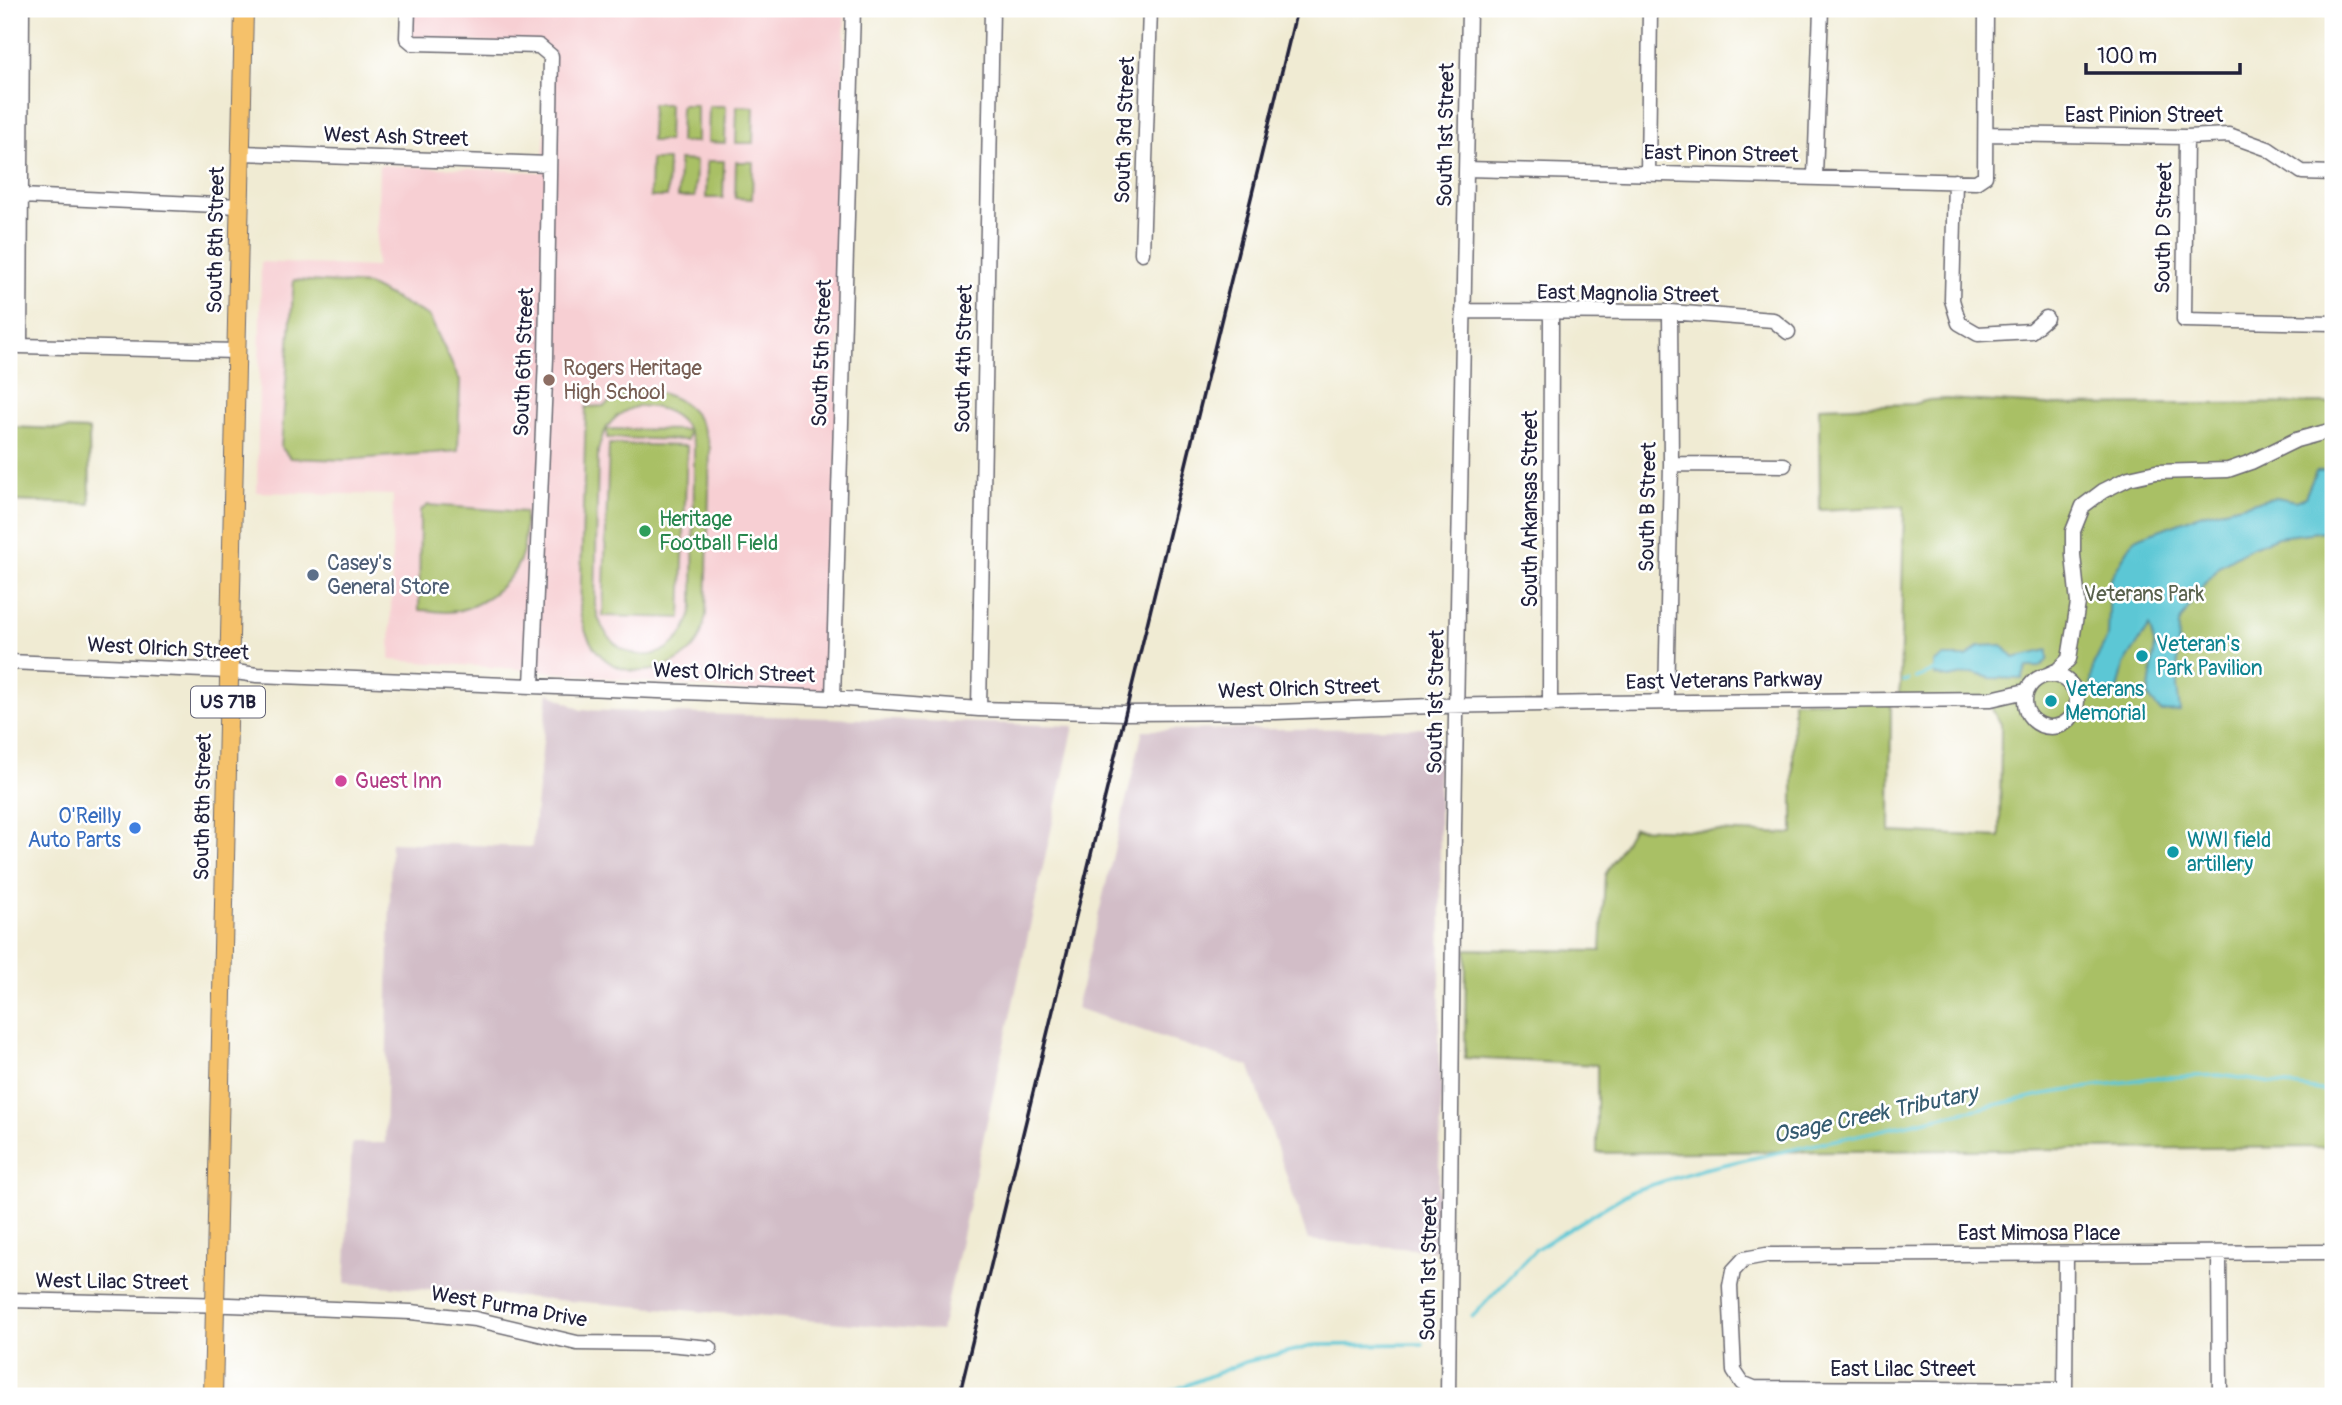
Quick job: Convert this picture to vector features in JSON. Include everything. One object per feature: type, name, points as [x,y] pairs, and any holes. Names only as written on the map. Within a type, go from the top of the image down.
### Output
[{"type":"main road","name":"South 8th Street","points":[[213,1396],[244,9]]},
{"type":"street","points":[[22,9],[21,196],[14,276],[20,346],[236,351]]},
{"type":"street","name":"South 6th Street","points":[[408,9],[407,38],[413,43],[539,46],[551,56],[546,358],[532,685]]},
{"type":"street","name":"South 5th Street","points":[[833,698],[853,9]]},
{"type":"street","name":"South 4th Street","points":[[979,709],[992,9]]},
{"type":"street","name":"South 3rd Street","points":[[1142,253],[1150,9]]},
{"type":"street","name":"South 1st Street","points":[[1448,1396],[1469,9]]},
{"type":"street","points":[[1647,174],[1650,9]]},
{"type":"street","points":[[1815,176],[1821,9]]},
{"type":"street","points":[[1986,9],[1987,134]]},
{"type":"street","name":"East Pinon Street","points":[[1466,169],[1976,181],[1985,176],[1987,134]]},
{"type":"street","name":"East Pinion Street","points":[[1987,134],[2186,137],[2229,135],[2267,149],[2302,172],[2333,173]]},
{"type":"street","name":"South D Street","points":[[2186,137],[2184,320],[2333,323]]},
{"type":"street","name":"West Ash Street","points":[[241,153],[549,164]]},
{"type":"street","points":[[1955,181],[1952,300],[1959,323],[1978,334],[2031,331],[2046,318]]},
{"type":"street","points":[[21,196],[239,206]]},
{"type":"street","name":"East Magnolia Street","points":[[1463,311],[1670,312],[1773,320],[1788,332]]},
{"type":"street","name":"South B Street","points":[[1666,702],[1671,464],[1670,312]]},
{"type":"street","name":"South Arkansas Street","points":[[1550,705],[1551,313]]},
{"type":"street","points":[[2070,683],[2068,662],[2078,603],[2073,531],[2083,506],[2103,491],[2129,478],[2157,472],[2228,470],[2296,440],[2333,430]]},
{"type":"street","points":[[1671,464],[1784,465]]},
{"type":"street","name":"West Olrich Street","points":[[9,662],[229,671],[257,675],[833,698],[979,709],[1125,713],[1457,706]]},
{"type":"street","name":"East Veterans Parkway","points":[[1457,706],[1991,699],[2026,691],[2038,678],[2068,662]]},
{"type":"street","points":[[2047,675],[2063,678],[2070,683]]},
{"type":"street","name":"East Veterans Parkway","points":[[1991,699],[2011,704],[2042,726],[2057,726],[2065,723],[2075,711],[2077,704],[2070,683]]},
{"type":"street","points":[[2026,691],[2025,707],[2028,714]]},
{"type":"street","name":"East Mimosa Place","points":[[1742,1382],[1734,1371],[1730,1286],[1733,1271],[1744,1259],[1766,1255],[2333,1252]]},
{"type":"street","points":[[2065,1393],[2066,1254]]},
{"type":"street","points":[[2219,1254],[2220,1396]]},
{"type":"street","name":"West Lilac Street","points":[[9,1300],[215,1305]]},
{"type":"street","name":"West Purma Drive","points":[[215,1305],[431,1313],[475,1319],[577,1343],[668,1344],[710,1348]]},
{"type":"street","name":"East Lilac Street","points":[[1742,1382],[1754,1388],[1783,1390],[2065,1393]]},
{"type":"shaded area","name":"Rogers Heritage High School","points":[[408,9],[845,9],[833,698],[390,660],[393,495],[257,492],[261,262],[376,267],[379,165],[542,172],[551,56],[539,46],[407,38]]},
{"type":"shaded area","points":[[548,692],[581,710],[1074,726],[941,1331],[345,1283],[352,1143],[385,1143],[391,842],[532,847]]},
{"type":"shaded area","points":[[1425,728],[1438,740],[1441,913],[1439,1058],[1442,1090],[1436,1251],[1308,1240],[1250,1067],[1076,1008],[1143,730]]},
{"type":"green space","points":[[652,104],[669,104],[668,141],[651,141]]},
{"type":"green space","points":[[681,105],[697,105],[697,142],[680,142]]},
{"type":"green space","points":[[709,106],[726,106],[725,143],[708,142]]},
{"type":"green space","points":[[737,106],[754,107],[753,143],[736,143]]},
{"type":"green space","points":[[651,160],[668,160],[667,197],[650,197]]},
{"type":"green space","points":[[679,160],[696,161],[695,197],[678,197]]},
{"type":"green space","points":[[707,161],[724,161],[723,198],[706,198]]},
{"type":"green space","points":[[736,162],[753,162],[752,199],[735,198]]},
{"type":"green space","points":[[294,280],[368,285],[429,316],[460,381],[458,451],[344,460],[290,458],[281,447]]},
{"type":"green space","points":[[638,390],[665,394],[676,399],[700,422],[710,448],[706,615],[702,632],[695,646],[681,659],[658,669],[642,671],[628,670],[606,660],[589,640],[580,612],[586,407],[604,406],[617,397]],"holes":[[[639,406],[654,407],[673,414],[684,424],[694,445],[693,607],[686,628],[674,643],[659,652],[644,655],[628,652],[614,642],[602,627],[595,605],[600,442],[611,422],[623,412]]]},
{"type":"green space","name":"Veterans Park","points":[[1946,399],[2047,405],[2333,403],[2333,1147],[1597,1153],[1597,1065],[1465,1058],[1466,949],[1601,951],[1605,875],[1633,828],[1793,834],[1793,701],[1891,701],[1890,832],[2000,837],[2001,724],[1990,706],[1897,705],[1900,686],[1904,506],[1820,510],[1819,407],[1913,404]]},
{"type":"green space","points":[[9,427],[89,430],[90,504],[9,501]]},
{"type":"green space","points":[[607,429],[688,430],[687,440],[607,438]]},
{"type":"green space","name":"Heritage Football Field","points":[[609,444],[687,446],[681,618],[603,616]]},
{"type":"green space","points":[[428,505],[525,512],[524,545],[515,570],[496,591],[473,606],[447,612],[419,610],[420,511]]},
{"type":"water","points":[[2333,470],[2333,530],[2278,537],[2250,548],[2221,565],[2195,596],[2179,624],[2177,687],[2180,711],[2161,712],[2148,697],[2155,646],[2149,626],[2124,665],[2118,690],[2109,695],[2091,684],[2093,666],[2108,636],[2110,580],[2134,539],[2202,514],[2277,497],[2295,501],[2305,497],[2316,471]]},
{"type":"water","points":[[2002,645],[2014,658],[2048,650],[2048,659],[2040,667],[2027,667],[2022,679],[1990,678],[1973,673],[1949,678],[1934,675],[1934,663],[1943,657],[1967,657],[1979,646]]},
{"type":"waterway","points":[[1916,678],[1934,671]]},
{"type":"waterway","points":[[1903,681],[1908,680]]},
{"type":"waterway","name":"Osage Creek Tributary","points":[[1472,1317],[1536,1249],[1632,1191],[1703,1169],[2045,1094],[2150,1078],[2219,1075],[2333,1092]]},
{"type":"waterway","name":"Osage Creek Tributary","points":[[1159,1396],[1245,1362],[1317,1345],[1423,1344]]},
{"type":"railway","points":[[959,1396],[1297,9]]},
{"type":"place","name":"Rogers Heritage High School","points":[[549,380]]},
{"type":"place","name":"Heritage Football Field","points":[[645,531]]},
{"type":"place","name":"Casey's General Store","points":[[313,575]]},
{"type":"place","name":"Veteran's Park Pavilion","points":[[2142,656]]},
{"type":"place","name":"Veterans Memorial","points":[[2051,701]]},
{"type":"place","name":"Guest Inn","points":[[341,781]]},
{"type":"place","name":"O'Reilly Auto Parts","points":[[135,828]]},
{"type":"place","name":"WWI field artillery","points":[[2173,852]]}]
